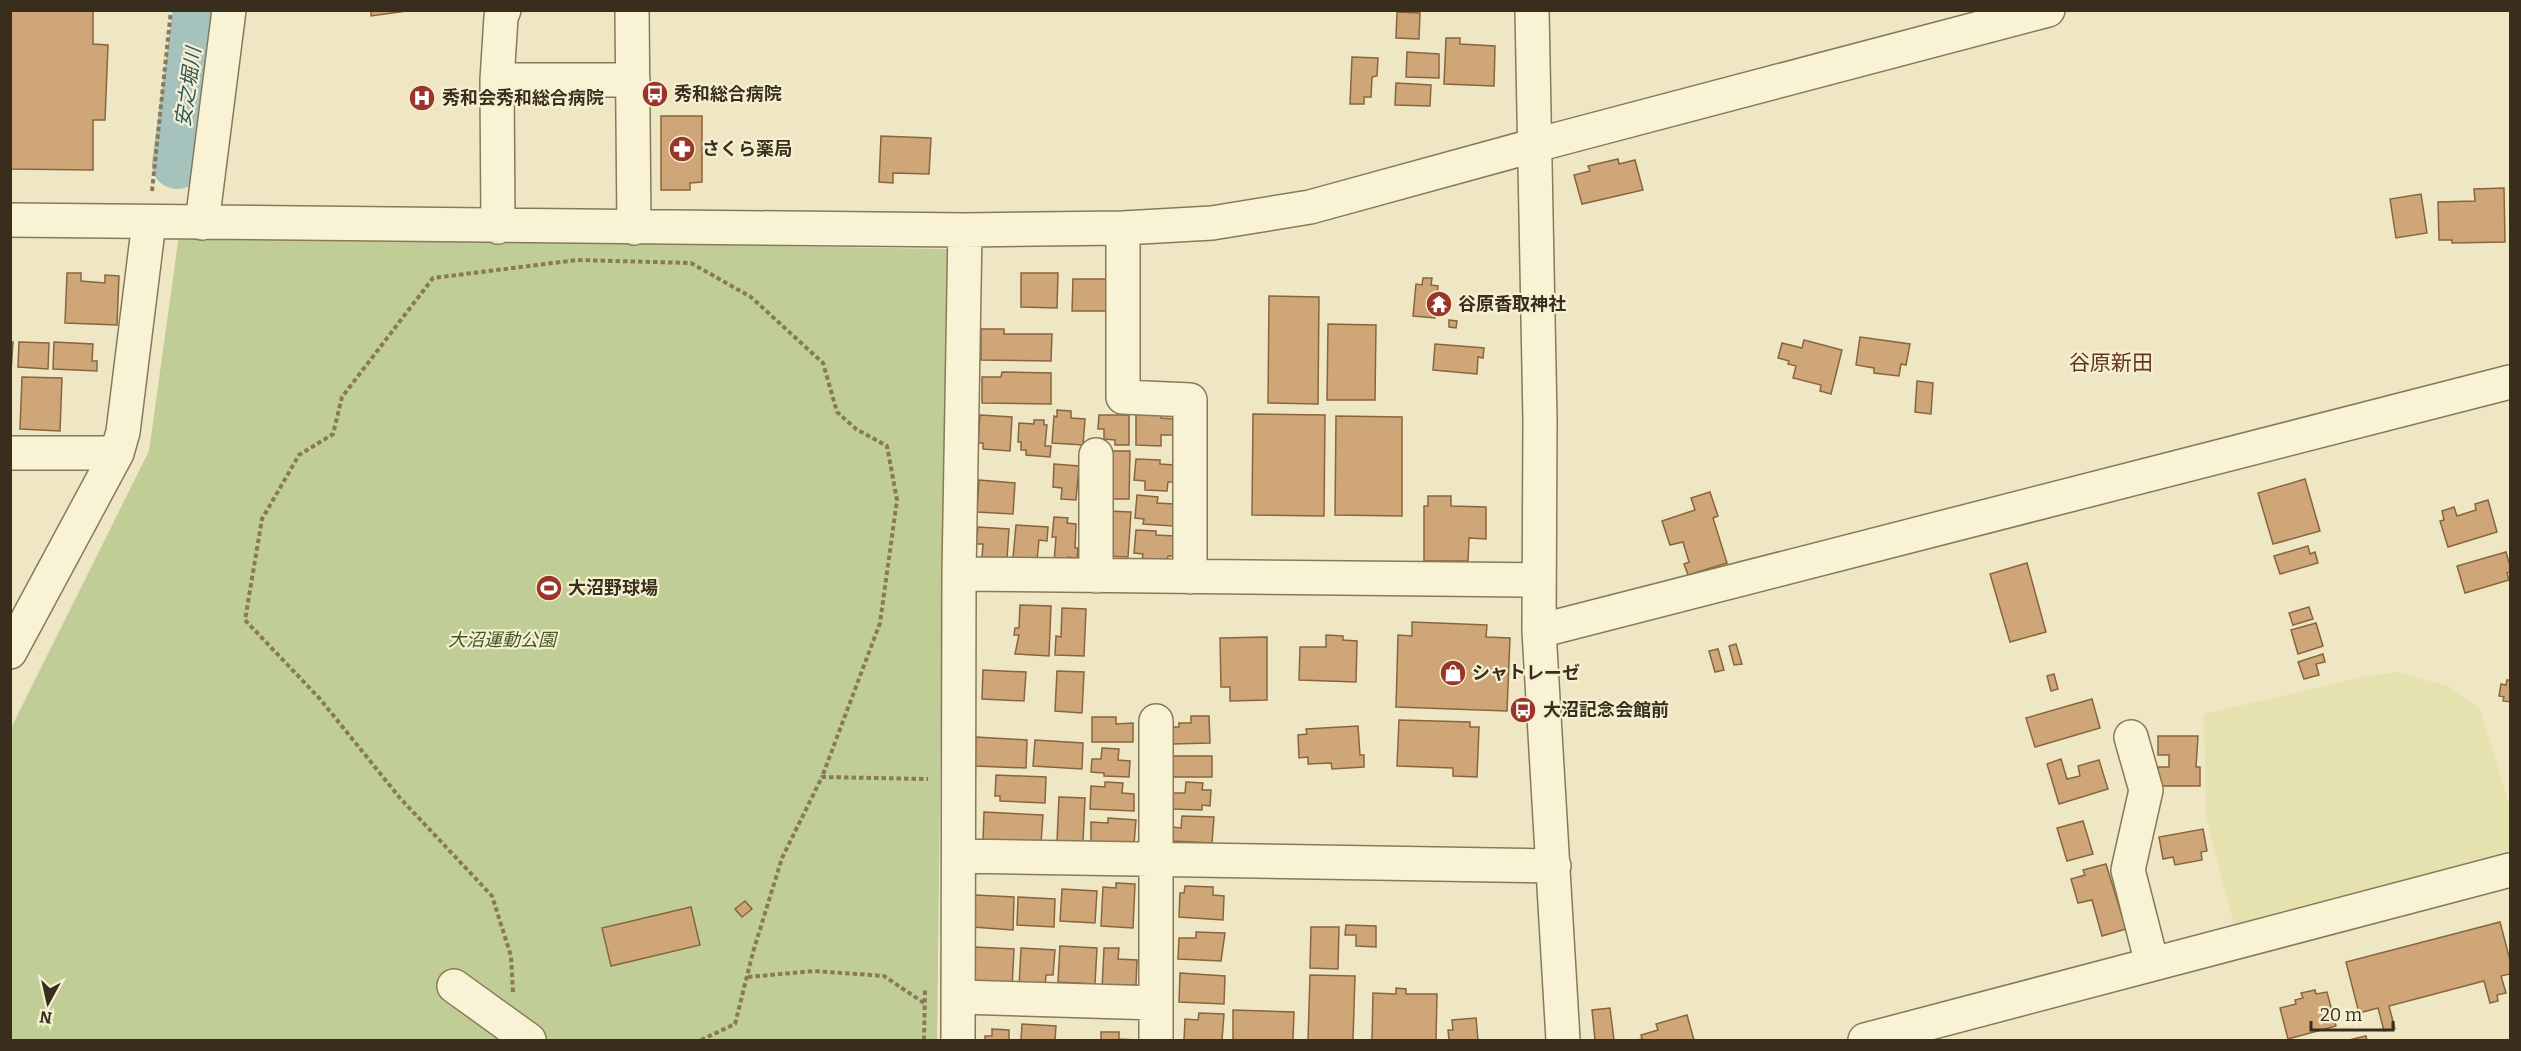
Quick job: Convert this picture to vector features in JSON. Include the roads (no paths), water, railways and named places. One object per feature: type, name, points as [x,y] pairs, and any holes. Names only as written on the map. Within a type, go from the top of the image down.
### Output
[{"type":"street","points":[[202,223],[229,10]]},
{"type":"street","points":[[498,227],[497,80],[501,17],[504,10]]},
{"type":"street","points":[[632,10],[634,228]]},
{"type":"street","points":[[1532,10],[1540,420],[1539,631],[1563,1041]]},
{"type":"street","points":[[10,220],[498,227],[965,230],[1123,228],[1212,223],[1310,207],[2048,10]]},
{"type":"street","points":[[497,80],[633,80]]},
{"type":"street","points":[[10,652],[117,453],[123,432],[149,222]]},
{"type":"street","points":[[1123,228],[1122,398],[1190,400],[1191,577]]},
{"type":"street","points":[[958,1041],[960,997],[959,574],[965,230]]},
{"type":"street","points":[[1539,631],[2511,382]]},
{"type":"street","points":[[10,453],[117,453]]},
{"type":"street","points":[[1096,455],[1096,576]]},
{"type":"street","points":[[959,574],[1538,580]]},
{"type":"street","points":[[1156,722],[1156,1041]]},
{"type":"street","points":[[2131,737],[2146,790],[2128,870],[2152,964]]},
{"type":"street","points":[[960,856],[1554,866]]},
{"type":"street","points":[[1865,1041],[2511,870]]},
{"type":"street","points":[[454,986],[529,1041]]},
{"type":"street","points":[[960,997],[1156,1003]]},
{"type":"waterway","name":"安之堀川","points":[[177,164],[198,10]]},
{"type":"place","name":"秀和総合病院","points":[[655,94]]},
{"type":"place","name":"秀和会秀和総合病院","points":[[422,98]]},
{"type":"place","name":"さくら薬局","points":[[682,149]]},
{"type":"place","name":"谷原香取神社","points":[[1439,304]]},
{"type":"place","name":"大沼野球場","points":[[549,588]]},
{"type":"place","name":"シャトレーゼ","points":[[1453,673]]},
{"type":"place","name":"大沼記念会館前","points":[[1523,710]]},
{"type":"district","name":"谷原新田","points":[[2111,363]]},
{"type":"park label","name":"大沼運動公園","points":[[502,640]]}]
